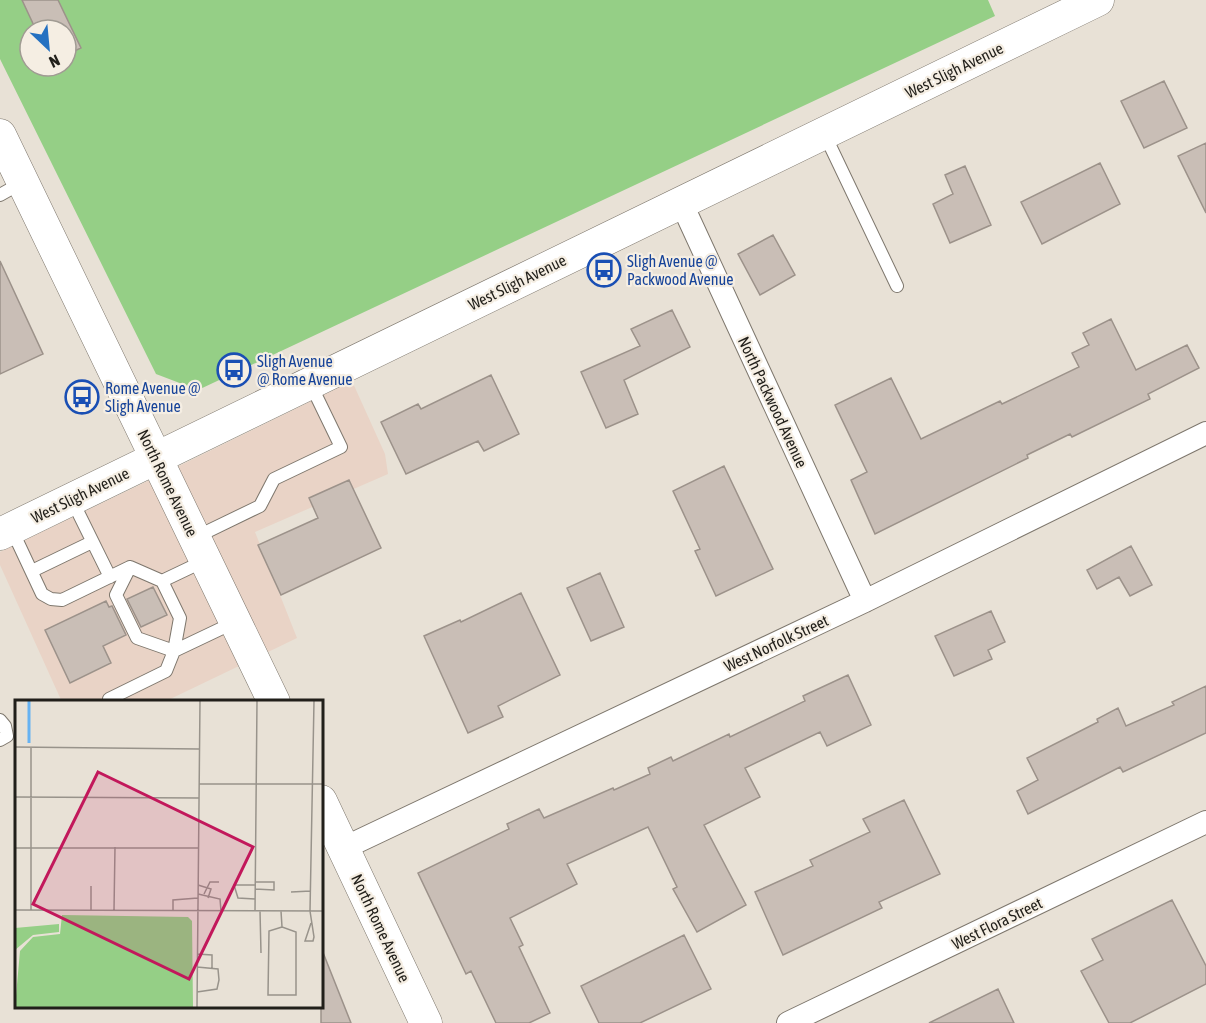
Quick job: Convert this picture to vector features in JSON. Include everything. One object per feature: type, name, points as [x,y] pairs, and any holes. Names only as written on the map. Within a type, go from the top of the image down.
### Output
[{"type":"main road","name":"West Sligh Avenue","points":[[6,531],[1098,0]]},
{"type":"main road","name":"North Rome Avenue","points":[[0,135],[11,189],[156,458],[273,700]]},
{"type":"main road","name":"North Rome Avenue","points":[[322,803],[426,1023]]},
{"type":"street","name":"North Packwood Avenue","points":[[681,202],[865,601]]},
{"type":"street","name":"West Norfolk Street","points":[[344,848],[865,601],[1206,433]]},
{"type":"street","name":"West Flora Street","points":[[788,1023],[1206,822]]},
{"type":"lane","points":[[824,133],[897,286]]},
{"type":"lane","points":[[162,581],[200,549],[260,506],[274,479],[341,447],[310,383]]},
{"type":"lane","points":[[72,500],[110,577]]},
{"type":"lane","points":[[6,531],[32,571],[42,594],[51,599],[62,600],[130,567]]},
{"type":"lane","points":[[32,571],[92,542]]},
{"type":"lane","points":[[110,699],[166,671],[174,651],[180,618],[162,581],[130,567]]},
{"type":"lane","points":[[130,567],[116,595],[136,638],[174,651],[235,621]]},
{"type":"lane","points":[[0,720],[5,726],[7,736],[0,740]]},
{"type":"shaded area","points":[[352,381],[385,454],[388,474],[255,532],[297,638],[266,653],[177,467]]},
{"type":"shaded area","points":[[150,480],[239,666],[168,700],[61,700],[0,565],[0,552]]},
{"type":"green space","points":[[0,0],[988,0],[995,16],[198,390],[156,374],[0,59]]},
{"type":"building","points":[[22,0],[58,0],[67,18],[30,18]]},
{"type":"building","points":[[1164,81],[1187,128],[1144,148],[1121,101]]},
{"type":"building","points":[[1206,143],[1206,213],[1178,156]]},
{"type":"building","points":[[1100,163],[1120,204],[1042,244],[1021,202]]},
{"type":"building","points":[[965,166],[991,225],[950,243],[933,204],[953,194],[945,175]]},
{"type":"building","points":[[773,235],[795,275],[760,295],[738,254]]},
{"type":"building","points":[[0,261],[43,354],[0,374]]},
{"type":"building","points":[[672,310],[690,347],[624,380],[638,414],[606,428],[581,372],[640,346],[631,329]]},
{"type":"building","points":[[1111,319],[1136,370],[1187,345],[1199,368],[1148,394],[1150,399],[1072,437],[1070,434],[1027,455],[1028,458],[875,534],[851,480],[867,472],[835,405],[891,378],[921,439],[1000,401],[1002,404],[1079,367],[1072,353],[1089,345],[1083,333]]},
{"type":"building","points":[[491,375],[519,434],[484,451],[478,441],[406,474],[381,422],[418,404],[421,409]]},
{"type":"building","points":[[724,466],[773,569],[716,596],[695,551],[700,549],[673,491]]},
{"type":"building","points":[[349,480],[381,548],[281,595],[258,545],[318,518],[309,498]]},
{"type":"building","points":[[1131,546],[1152,585],[1130,596],[1119,577],[1097,589],[1087,570]]},
{"type":"building","points":[[600,573],[624,627],[591,641],[567,588]]},
{"type":"building","points":[[153,587],[167,615],[141,627],[127,599]]},
{"type":"building","points":[[521,593],[560,675],[498,706],[503,717],[468,733],[424,636],[460,620],[461,622]]},
{"type":"building","points":[[106,601],[109,607],[112,606],[126,635],[103,646],[111,663],[70,683],[45,630]]},
{"type":"building","points":[[991,611],[1005,642],[988,650],[992,659],[954,676],[935,636]]},
{"type":"building","points":[[848,675],[871,725],[827,746],[820,732],[745,768],[760,797],[704,825],[746,905],[697,932],[673,889],[677,887],[648,827],[567,864],[577,884],[510,918],[523,945],[519,947],[550,1013],[529,1023],[496,1023],[471,971],[466,974],[418,873],[509,829],[507,824],[539,809],[544,818],[613,788],[614,790],[650,774],[648,768],[671,757],[673,761],[729,734],[730,737],[805,701],[803,696]]},
{"type":"building","points":[[1206,686],[1206,733],[1123,772],[1120,767],[1028,814],[1017,791],[1038,780],[1027,758],[1098,722],[1097,719],[1118,708],[1126,726],[1174,705],[1172,702]]},
{"type":"building","points":[[904,800],[940,874],[879,902],[882,908],[783,955],[755,892],[813,866],[810,860],[870,832],[863,819]]},
{"type":"building","points":[[1172,900],[1206,966],[1206,984],[1130,1023],[1109,1023],[1081,971],[1103,960],[1092,939]]},
{"type":"building","points":[[684,935],[711,989],[640,1023],[599,1023],[581,986]]},
{"type":"building","points":[[322,950],[351,1023],[321,1023],[322,1008]]},
{"type":"building","points":[[998,989],[1014,1023],[929,1023]]},
{"type":"place","name":"Sligh Avenue @ Packwood Avenue","points":[[604,270]]},
{"type":"place","name":"Sligh Avenue @ Rome Avenue","points":[[234,370]]},
{"type":"place","name":"Rome Avenue @ Sligh Avenue","points":[[82,397]]}]
